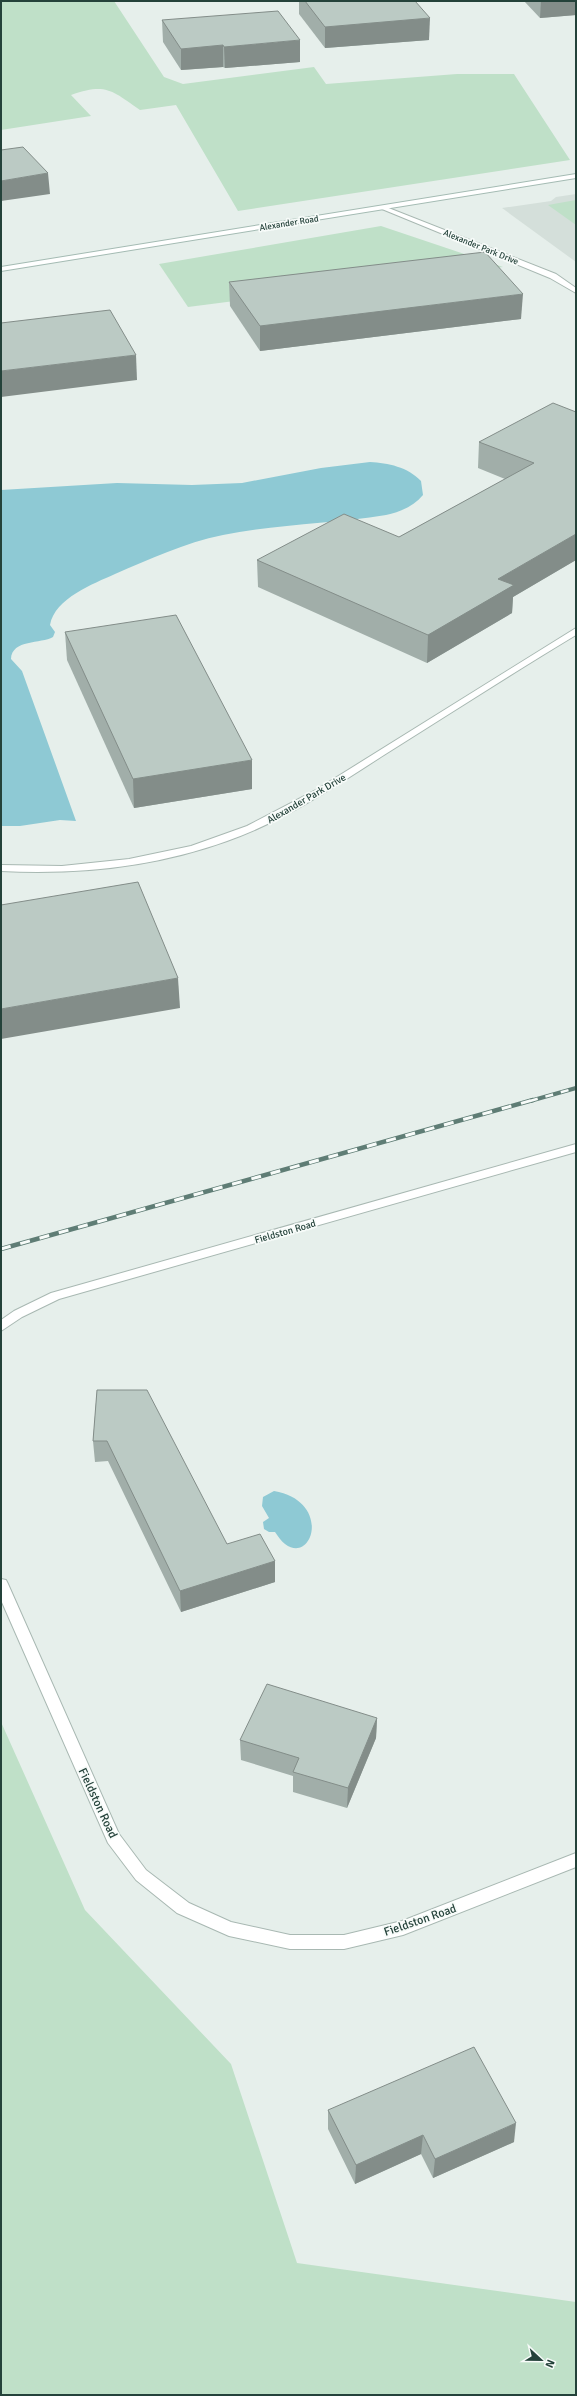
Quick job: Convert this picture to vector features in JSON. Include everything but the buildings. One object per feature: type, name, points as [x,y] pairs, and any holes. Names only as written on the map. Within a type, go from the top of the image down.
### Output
[{"type":"street","name":"Alexander Road","points":[[1,269],[576,176]]},
{"type":"street","name":"Alexander Park Drive","points":[[384,208],[553,276],[576,291]]},
{"type":"street","name":"Alexander Park Drive","points":[[1,868],[23,870],[75,869],[128,861],[211,843],[250,829],[285,811],[347,774],[576,631]]},
{"type":"street","name":"Fieldston Road","points":[[1,1327],[18,1314],[55,1296],[576,1148]]},
{"type":"street","name":"Fieldston Road","points":[[1,1584],[113,1838],[141,1875],[183,1908],[229,1929],[290,1942],[344,1942],[403,1928],[576,1860]]},
{"type":"shaded area","points":[[576,194],[576,262],[502,208],[551,201],[556,197]]},
{"type":"green space","points":[[1,1],[114,1],[164,77],[183,84],[314,67],[326,84],[457,74],[514,74],[570,160],[238,211],[176,105],[140,110],[115,93],[108,90],[92,89],[71,95],[91,116],[1,130]]},
{"type":"green space","points":[[576,200],[576,225],[548,205]]},
{"type":"green space","points":[[381,226],[503,267],[188,307],[159,264]]},
{"type":"green space","points":[[1,1722],[85,1910],[231,2064],[297,2263],[576,2302],[576,2395],[1,2395]]},
{"type":"water","points":[[370,462],[384,463],[410,472],[421,481],[423,495],[406,508],[386,515],[243,531],[209,538],[168,552],[96,582],[76,593],[59,607],[53,615],[50,625],[55,632],[53,637],[28,643],[16,648],[11,659],[22,671],[76,821],[60,820],[20,826],[1,826],[1,490],[117,483],[192,485],[242,483],[321,468]]},
{"type":"water","points":[[274,1491],[292,1497],[304,1506],[310,1518],[312,1529],[309,1539],[303,1546],[295,1548],[285,1544],[275,1532],[269,1532],[264,1529],[263,1522],[269,1518],[262,1506],[263,1497]]},
{"type":"railway","points":[[530,1101],[576,1088]]},
{"type":"railway","points":[[1,1249],[533,1100]]}]
